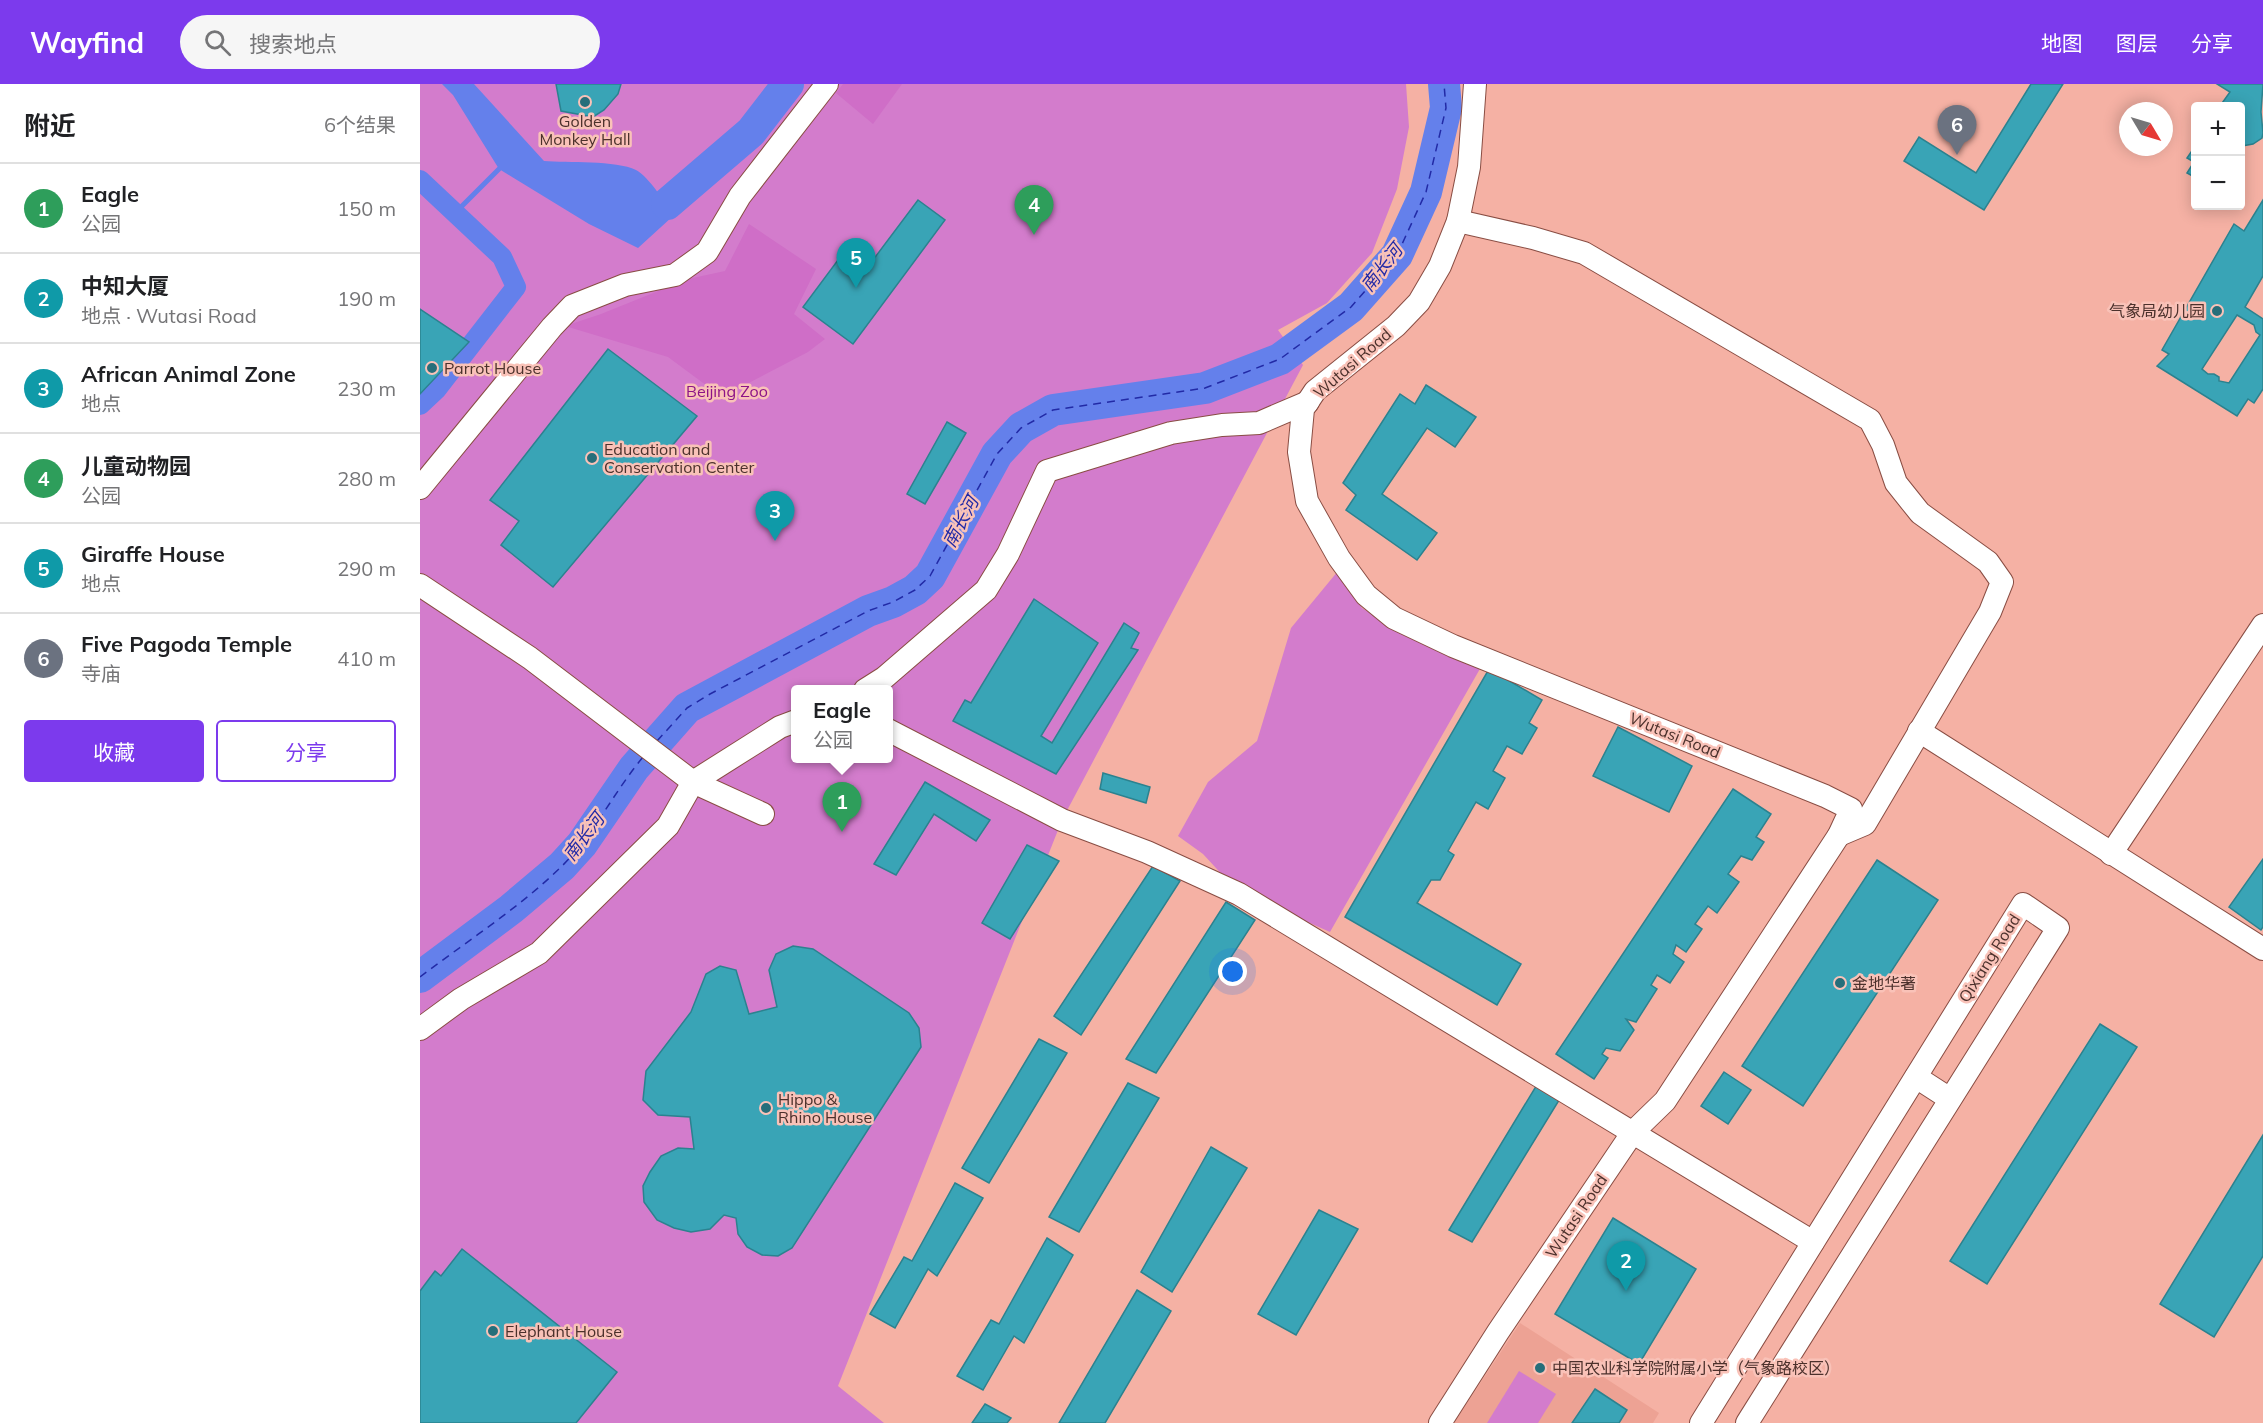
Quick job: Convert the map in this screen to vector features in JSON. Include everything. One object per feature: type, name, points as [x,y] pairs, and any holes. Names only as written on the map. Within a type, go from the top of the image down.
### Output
[{"type":"street","points":[[420,488],[552,327],[572,306],[625,285],[675,275],[708,252],[740,196],[827,84]]},
{"type":"street","name":"Wutasi Road","points":[[1440,1423],[1498,1332],[1633,1132],[1665,1101],[1839,835],[1851,809],[1825,796],[1453,646],[1394,618],[1366,595],[1339,558],[1307,501],[1299,452],[1303,409],[1315,391],[1396,326],[1419,302],[1440,266],[1458,221],[1469,166],[1474,84]]},
{"type":"street","points":[[1458,221],[1533,238],[1584,253],[1870,420],[1883,446],[1896,483],[1920,513],[1988,562],[2002,582],[1990,612],[1864,824],[1839,835]]},
{"type":"street","points":[[872,685],[884,678],[986,590],[1008,554],[1047,471],[1171,433],[1222,425],[1259,423],[1308,402]]},
{"type":"street","points":[[420,585],[530,658],[693,782],[763,814]]},
{"type":"street","points":[[2111,854],[2263,625]]},
{"type":"street","points":[[420,1029],[460,999],[539,953],[668,826],[693,782],[791,723]]},
{"type":"street","points":[[1919,731],[2263,949]]},
{"type":"street","points":[[893,733],[1062,820],[1147,852],[1239,894],[1813,1242]]},
{"type":"street","name":"Qixiang Road","points":[[1701,1423],[2023,904],[2058,927],[1747,1423]]},
{"type":"street","points":[[1916,1077],[1950,1099]]},
{"type":"shaded area","name":"中国农业科学院附属小学（气象路校区）","points":[[1520,1323],[1659,1413],[1653,1423],[1454,1423]]},
{"type":"green space","name":"Beijing Zoo","points":[[420,84],[1406,84],[1409,127],[1397,189],[1372,253],[1327,303],[1278,330],[1303,365],[1062,820],[838,1386],[884,1423],[420,1423]]},
{"type":"green space","points":[[843,84],[902,84],[873,124],[836,93]]},
{"type":"green space","points":[[749,224],[816,269],[794,314],[825,339],[808,352],[722,397],[668,357],[565,326],[688,279],[725,271]]},
{"type":"green space","points":[[1338,571],[1362,608],[1417,641],[1481,667],[1330,932],[1228,881],[1203,854],[1178,836],[1208,782],[1257,741],[1291,628]]},
{"type":"green space","points":[[1519,1371],[1556,1394],[1538,1423],[1487,1423]]},
{"type":"water","points":[[442,84],[474,84],[544,161],[604,163],[636,170],[657,191],[672,217],[638,248],[589,224],[499,169],[453,95]]},
{"type":"building","name":"Golden Monkey Hall","points":[[556,84],[621,84],[618,94],[604,110],[593,117],[561,111]]},
{"type":"building","points":[[2031,84],[2063,84],[1984,210],[1904,161],[1919,137],[1976,173]]},
{"type":"building","points":[[2217,84],[2263,84],[2261,112],[2263,133],[2262,138],[2253,144],[2245,145],[2245,102],[2223,102],[2230,92]]},
{"type":"building","points":[[918,200],[945,220],[853,344],[803,307],[844,252],[867,268]]},
{"type":"building","name":"气象局幼儿园","points":[[2263,200],[2263,276],[2245,307],[2263,319],[2263,389],[2254,403],[2248,399],[2237,416],[2157,366],[2169,354],[2162,350],[2234,224],[2244,231]],"holes":[[[2237,315],[2254,325],[2256,332],[2260,335],[2229,383],[2219,381],[2219,377],[2208,374],[2202,369]]]},
{"type":"building","name":"Parrot House","points":[[420,309],[469,342],[420,394]]},
{"type":"building","name":"Education and Conservation Center","points":[[608,349],[697,416],[553,587],[501,545],[519,521],[490,500]]},
{"type":"building","points":[[1426,385],[1476,417],[1455,447],[1427,428],[1382,494],[1437,533],[1417,560],[1346,510],[1356,495],[1343,483],[1400,394],[1415,404]]},
{"type":"building","points":[[947,422],[966,433],[925,504],[907,494]]},
{"type":"building","points":[[1034,599],[1098,643],[1041,736],[1052,743],[1124,623],[1139,633],[1131,648],[1138,650],[1056,774],[953,721],[965,700],[971,703]]},
{"type":"building","points":[[1489,669],[1542,700],[1529,723],[1537,728],[1522,754],[1507,746],[1493,771],[1505,778],[1488,809],[1476,802],[1448,851],[1454,855],[1440,880],[1431,880],[1417,903],[1521,964],[1497,1005],[1345,917]]},
{"type":"building","points":[[1618,727],[1692,766],[1669,812],[1593,776]]},
{"type":"building","points":[[1103,773],[1150,787],[1146,803],[1100,789]]},
{"type":"building","points":[[925,782],[990,820],[976,841],[934,814],[896,875],[874,864]]},
{"type":"building","points":[[1733,789],[1771,814],[1756,837],[1764,842],[1752,860],[1741,856],[1728,874],[1739,882],[1717,913],[1708,906],[1695,924],[1702,929],[1686,952],[1676,945],[1673,954],[1684,962],[1670,983],[1657,975],[1651,985],[1657,989],[1636,1022],[1626,1019],[1634,1030],[1620,1051],[1606,1048],[1602,1054],[1608,1058],[1594,1079],[1556,1054]]},
{"type":"building","points":[[1027,845],[1059,861],[1010,939],[982,923]]},
{"type":"building","points":[[2263,859],[2263,927],[2261,930],[2229,907]]},
{"type":"building","name":"金地华著","points":[[1877,860],[1938,900],[1803,1106],[1742,1066]]},
{"type":"building","points":[[1153,866],[1180,881],[1081,1035],[1054,1016]]},
{"type":"building","points":[[1226,902],[1255,920],[1156,1073],[1126,1059]]},
{"type":"building","name":"Hippo & Rhino House","points":[[793,946],[813,949],[909,1013],[919,1028],[921,1047],[792,1248],[778,1256],[762,1255],[747,1247],[738,1234],[736,1218],[724,1215],[710,1229],[691,1232],[674,1228],[657,1220],[644,1202],[643,1186],[650,1172],[661,1156],[678,1148],[694,1149],[690,1117],[658,1115],[643,1100],[646,1071],[691,1012],[706,974],[720,966],[736,970],[749,1014],[777,1007],[769,970],[776,954]]},
{"type":"building","points":[[2100,1024],[2137,1047],[1987,1284],[1950,1261]]},
{"type":"building","points":[[1039,1039],[1067,1053],[989,1183],[962,1168]]},
{"type":"building","points":[[1724,1072],[1751,1090],[1728,1124],[1701,1106]]},
{"type":"building","points":[[1128,1083],[1159,1098],[1079,1232],[1049,1217]]},
{"type":"building","points":[[1538,1083],[1561,1097],[1472,1242],[1449,1230]]},
{"type":"building","points":[[2263,1135],[2263,1256],[2214,1337],[2160,1304]]},
{"type":"building","points":[[1211,1147],[1247,1168],[1172,1292],[1141,1272]]},
{"type":"building","points":[[955,1183],[983,1198],[937,1276],[928,1269],[895,1328],[870,1314],[904,1257],[912,1261]]},
{"type":"building","points":[[1319,1210],[1358,1229],[1296,1335],[1258,1314]]},
{"type":"building","points":[[1613,1218],[1696,1269],[1639,1364],[1555,1314]]},
{"type":"building","points":[[1047,1238],[1073,1255],[1024,1343],[1014,1336],[983,1390],[957,1376],[991,1320],[999,1324]]},
{"type":"building","name":"Elephant House","points":[[462,1249],[617,1372],[576,1423],[420,1423],[420,1291],[435,1271],[441,1276]]},
{"type":"building","points":[[1137,1290],[1171,1311],[1105,1423],[1059,1423]]},
{"type":"building","points":[[1595,1389],[1627,1410],[1619,1423],[1572,1423]]},
{"type":"building","points":[[985,1404],[1011,1418],[1007,1423],[972,1423]]},
{"type":"waterway","points":[[667,204],[751,132],[788,84]]},
{"type":"waterway","name":"南长河","points":[[420,977],[511,909],[562,866],[582,844],[634,768],[687,708],[868,611],[893,602],[915,590],[930,576],[997,454],[1021,428],[1053,410],[1205,388],[1280,359],[1351,307],[1397,255],[1426,192],[1446,108],[1444,84]]},
{"type":"waterway","points":[[455,213],[499,169]]},
{"type":"waterway","points":[[420,180],[502,257],[516,287],[436,390],[420,405]]},
{"type":"ferry route","points":[[657,741],[687,708],[710,694],[868,611],[893,602],[915,590],[930,576],[997,454],[1021,428],[1053,410],[1205,388],[1280,359],[1351,307],[1397,255],[1426,192],[1446,108],[1444,84]]},
{"type":"ferry route","points":[[420,977],[510,910],[561,867],[584,841],[644,756]]},
{"type":"place","name":"Golden Monkey Hall","points":[[585,102]]},
{"type":"place","name":"Five Pagoda Temple","points":[[1957,155]]},
{"type":"place","name":"儿童动物园","points":[[1034,235]]},
{"type":"place","name":"Giraffe House","points":[[856,288]]},
{"type":"place","name":"气象局幼儿园","points":[[2217,311]]},
{"type":"place","name":"Parrot House","points":[[432,368]]},
{"type":"place","name":"Education and Conservation Center","points":[[592,458]]},
{"type":"place","name":"African Animal Zone","points":[[775,541]]},
{"type":"place","name":"Eagle","points":[[842,832]]},
{"type":"place","name":"金地华著","points":[[1840,983]]},
{"type":"place","name":"Hippo & Rhino House","points":[[766,1108]]},
{"type":"place","name":"中知大厦","points":[[1626,1291]]},
{"type":"place","name":"Elephant House","points":[[493,1331]]},
{"type":"place","name":"中国农业科学院附属小学（气象路校区）","points":[[1540,1368]]}]
